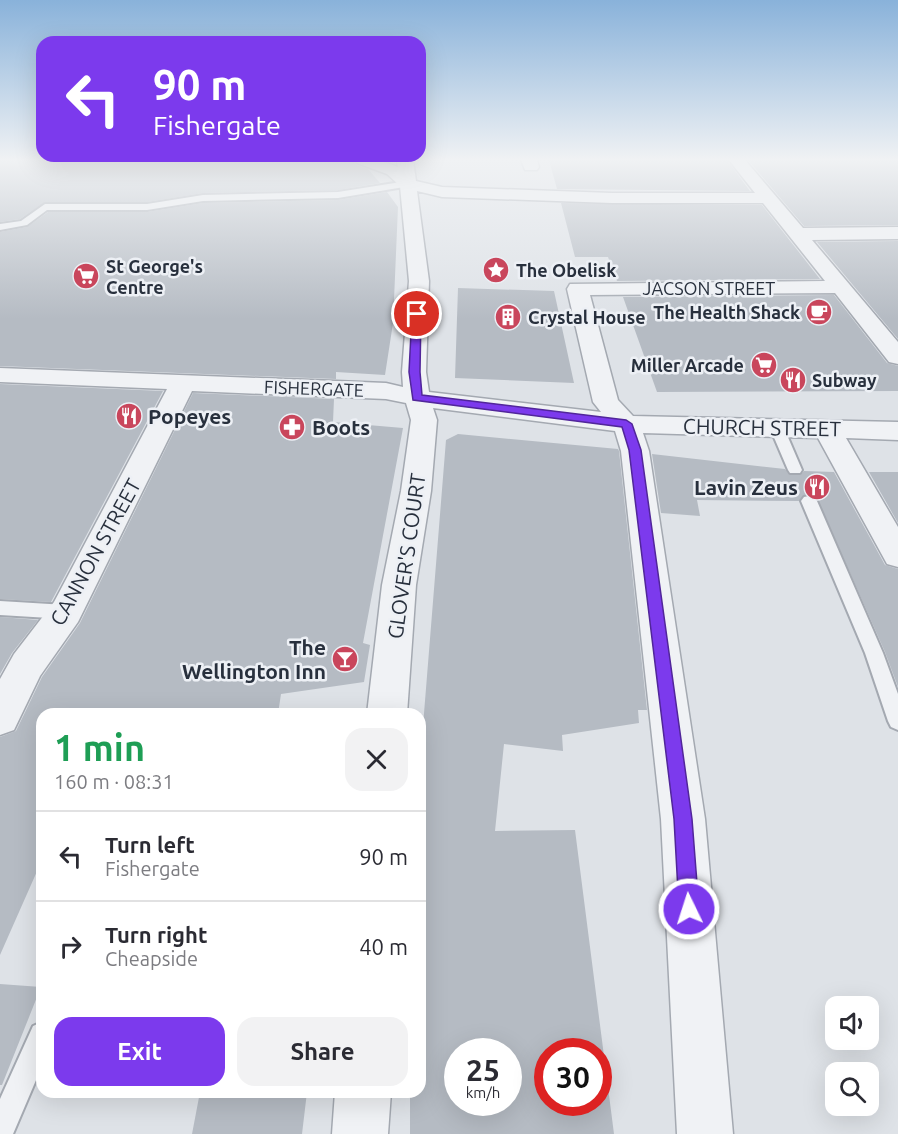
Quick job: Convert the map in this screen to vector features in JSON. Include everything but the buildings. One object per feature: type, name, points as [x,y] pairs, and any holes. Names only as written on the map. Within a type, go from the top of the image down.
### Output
[{"type":"street","name":"GLOVER'S COURT","points":[[388,708],[399,585],[416,491],[424,420],[417,398],[414,372],[419,281],[411,213]]},
{"type":"street","points":[[778,213],[898,357]]},
{"type":"street","points":[[796,234],[898,233]]},
{"type":"street","name":"JACSON STREET","points":[[626,424],[606,402],[578,289],[840,287]]},
{"type":"street","name":"FISHERGATE","points":[[0,375],[386,391],[417,398],[626,424]]},
{"type":"street","name":"CANNON STREET","points":[[0,717],[27,665],[66,612],[183,383]]},
{"type":"street","points":[[626,424],[635,450],[683,819],[705,1134]]},
{"type":"street","name":"CHURCH STREET","points":[[626,424],[826,428],[898,432]]},
{"type":"street","points":[[826,428],[898,555]]},
{"type":"street","points":[[360,1134],[363,1098]]},
{"type":"lane","points":[[0,227],[24,222],[37,213]]},
{"type":"lane","points":[[777,428],[795,470]]},
{"type":"lane","points":[[809,501],[874,653],[898,721]]},
{"type":"lane","points":[[0,608],[66,612]]},
{"type":"lane","points":[[0,1132],[36,1049]]},
{"type":"place","name":"The Obelisk","points":[[496,270]]},
{"type":"place","name":"St George's Centre","points":[[86,276]]},
{"type":"place","name":"The Health Shack","points":[[819,312]]},
{"type":"place","name":"Crystal House","points":[[508,317]]},
{"type":"place","name":"Miller Arcade","points":[[764,365]]},
{"type":"place","name":"Subway","points":[[793,380]]},
{"type":"place","name":"Popeyes","points":[[129,416]]},
{"type":"place","name":"Boots","points":[[292,427]]},
{"type":"place","name":"Lavin Zeus","points":[[817,487]]},
{"type":"place","name":"The Wellington Inn","points":[[345,659]]},
{"type":"route","points":[[417,314],[414,372],[417,398],[626,424],[635,450],[683,819],[689,909]]}]
